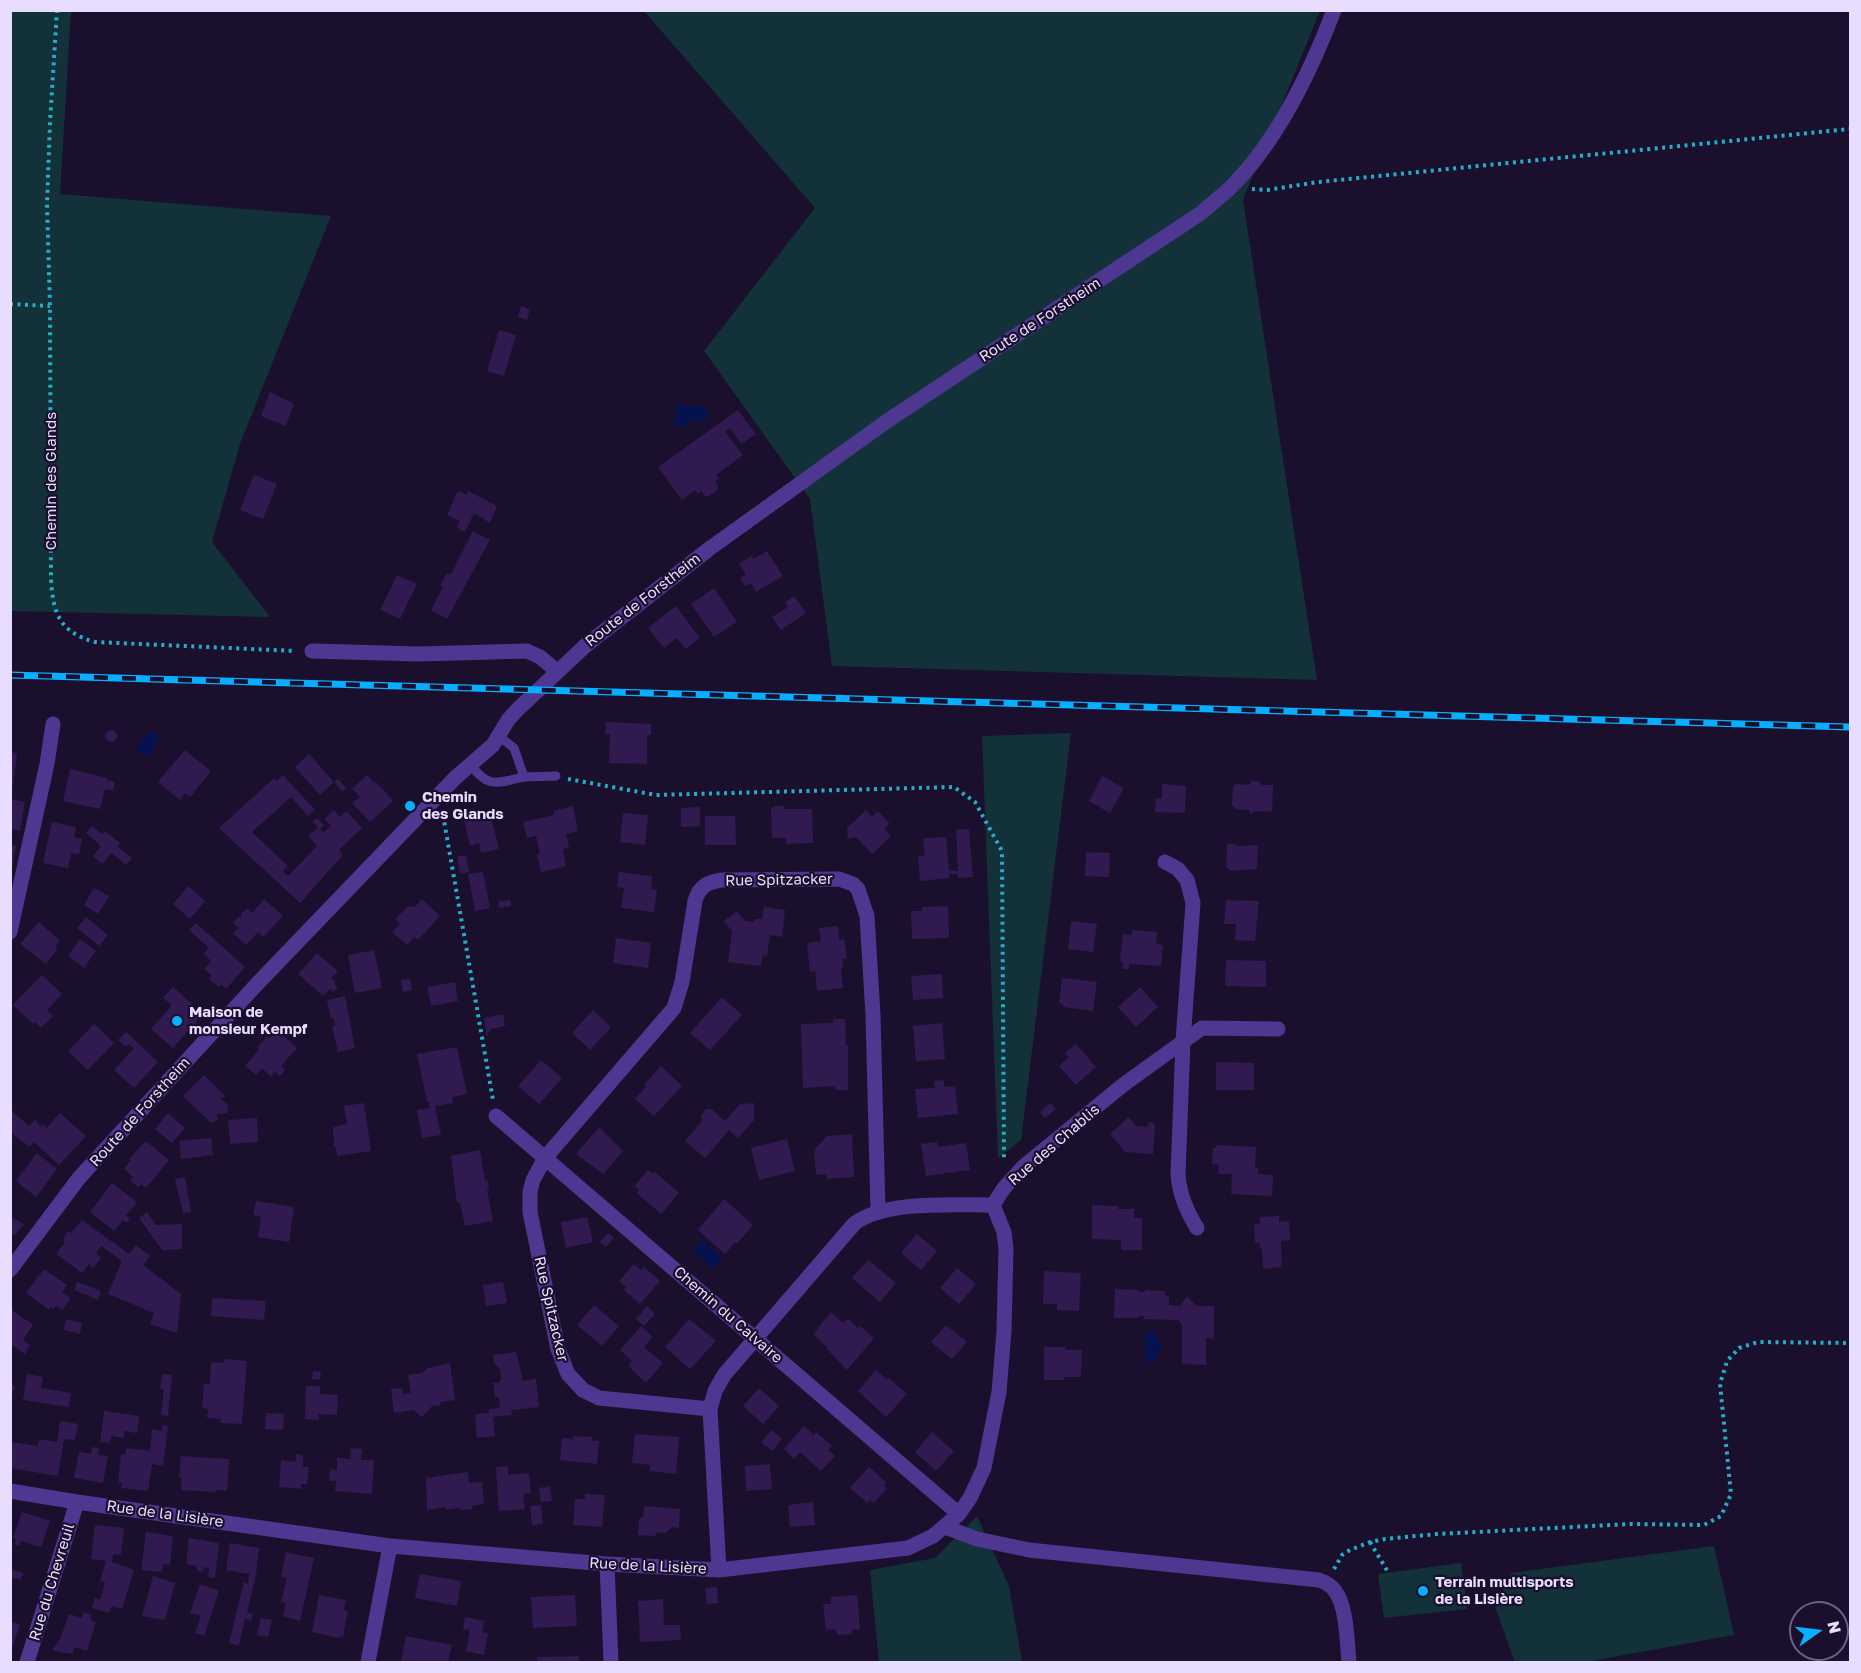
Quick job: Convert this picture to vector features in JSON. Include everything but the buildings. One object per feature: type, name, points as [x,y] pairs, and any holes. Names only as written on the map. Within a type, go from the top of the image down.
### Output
[{"type":"street","name":"Route de Forstheim","points":[[10,1270],[79,1178],[257,984],[438,796],[493,746],[508,720],[557,670],[619,618],[737,529],[887,422],[1201,213],[1230,188],[1259,153],[1285,113],[1306,73],[1334,10]]},
{"type":"street","points":[[312,651],[420,654],[527,651],[540,657],[557,670]]},
{"type":"street","points":[[10,932],[47,764],[53,724]]},
{"type":"street","points":[[1166,862],[1187,880],[1193,903],[1183,1041],[1178,1175],[1185,1209],[1197,1228]]},
{"type":"street","name":"Rue Spitzacker","points":[[710,1409],[599,1398],[583,1390],[568,1374],[558,1349],[530,1212],[530,1192],[533,1180],[545,1158],[674,1008],[682,982],[695,901],[700,889],[713,882],[839,879],[853,884],[858,889],[867,916],[873,1015],[878,1211]]},
{"type":"street","name":"Rue des Chablis","points":[[993,1205],[1004,1188],[1032,1160],[1123,1085],[1202,1028],[1278,1029]]},
{"type":"street","name":"Chemin du Calvaire","points":[[496,1116],[959,1514]]},
{"type":"street","points":[[719,1570],[710,1409],[715,1391],[724,1375],[854,1224],[869,1214],[878,1211],[933,1206],[993,1205]]},
{"type":"street","name":"Rue de la Lisière","points":[[10,1491],[390,1546],[607,1564],[719,1570],[892,1551],[921,1543],[945,1527],[959,1514],[970,1498],[984,1468],[1001,1374],[1006,1249],[1004,1232],[993,1205]]},
{"type":"street","name":"Rue du Chevreuil","points":[[27,1662],[77,1502]]},
{"type":"street","points":[[945,1527],[977,1539],[1029,1550],[1319,1580],[1335,1590],[1342,1610],[1349,1662]]},
{"type":"street","points":[[368,1662],[390,1546]]},
{"type":"street","points":[[607,1564],[611,1662]]},
{"type":"lane","points":[[500,737],[514,748],[524,777]]},
{"type":"lane","points":[[471,765],[481,778],[493,783],[524,777],[556,776]]},
{"type":"path","name":"Chemin des Glands","points":[[57,10],[47,204],[50,306],[51,579],[54,608],[64,626],[73,634],[83,639],[109,644],[312,651]]},
{"type":"path","points":[[1230,188],[1267,190],[1851,129]]},
{"type":"path","points":[[10,304],[50,306]]},
{"type":"path","points":[[556,776],[656,795],[954,787],[975,802],[1002,851],[1004,1188]]},
{"type":"path","points":[[438,796],[442,800],[496,1116]]},
{"type":"path","points":[[1328,1584],[1336,1563],[1342,1555],[1370,1542],[1437,1534],[1548,1528],[1631,1524],[1704,1525],[1721,1516],[1731,1494],[1720,1384],[1727,1361],[1739,1348],[1758,1342],[1851,1343]]},
{"type":"path","points":[[1370,1542],[1388,1572]]},
{"type":"green space","points":[[11,10],[71,11],[60,194],[331,216],[240,444],[212,542],[270,617],[11,611]]},
{"type":"green space","points":[[644,11],[1320,11],[1243,200],[1317,680],[832,666],[810,499],[704,351],[815,208]]},
{"type":"green space","points":[[1071,733],[1021,1140],[998,1158],[982,736]]},
{"type":"green space","points":[[977,1516],[1009,1586],[1022,1662],[879,1662],[870,1570],[935,1558]]},
{"type":"green space","points":[[1714,1546],[1734,1635],[1586,1662],[1515,1662],[1495,1607],[1511,1573]]},
{"type":"green space","name":"Terrain multisports de la Lisière","points":[[1461,1563],[1467,1609],[1384,1618],[1378,1574]]},
{"type":"shaded area","points":[[677,403],[708,408],[705,423],[690,420],[688,427],[674,425]]},
{"type":"shaded area","points":[[150,731],[158,735],[159,739],[153,747],[152,754],[143,755],[136,747]]},
{"type":"shaded area","points":[[702,1240],[722,1258],[713,1269],[693,1251]]},
{"type":"shaded area","points":[[1150,1331],[1157,1334],[1159,1343],[1163,1346],[1158,1352],[1157,1359],[1151,1363],[1145,1360],[1145,1335]]},
{"type":"railway","points":[[10,675],[1850,727]]},
{"type":"place","name":"Chemin des Glands","points":[[410,806]]},
{"type":"place","name":"Maison de monsieur Kempf","points":[[177,1021]]},
{"type":"place","name":"Terrain multisports de la Lisière","points":[[1423,1591]]}]
